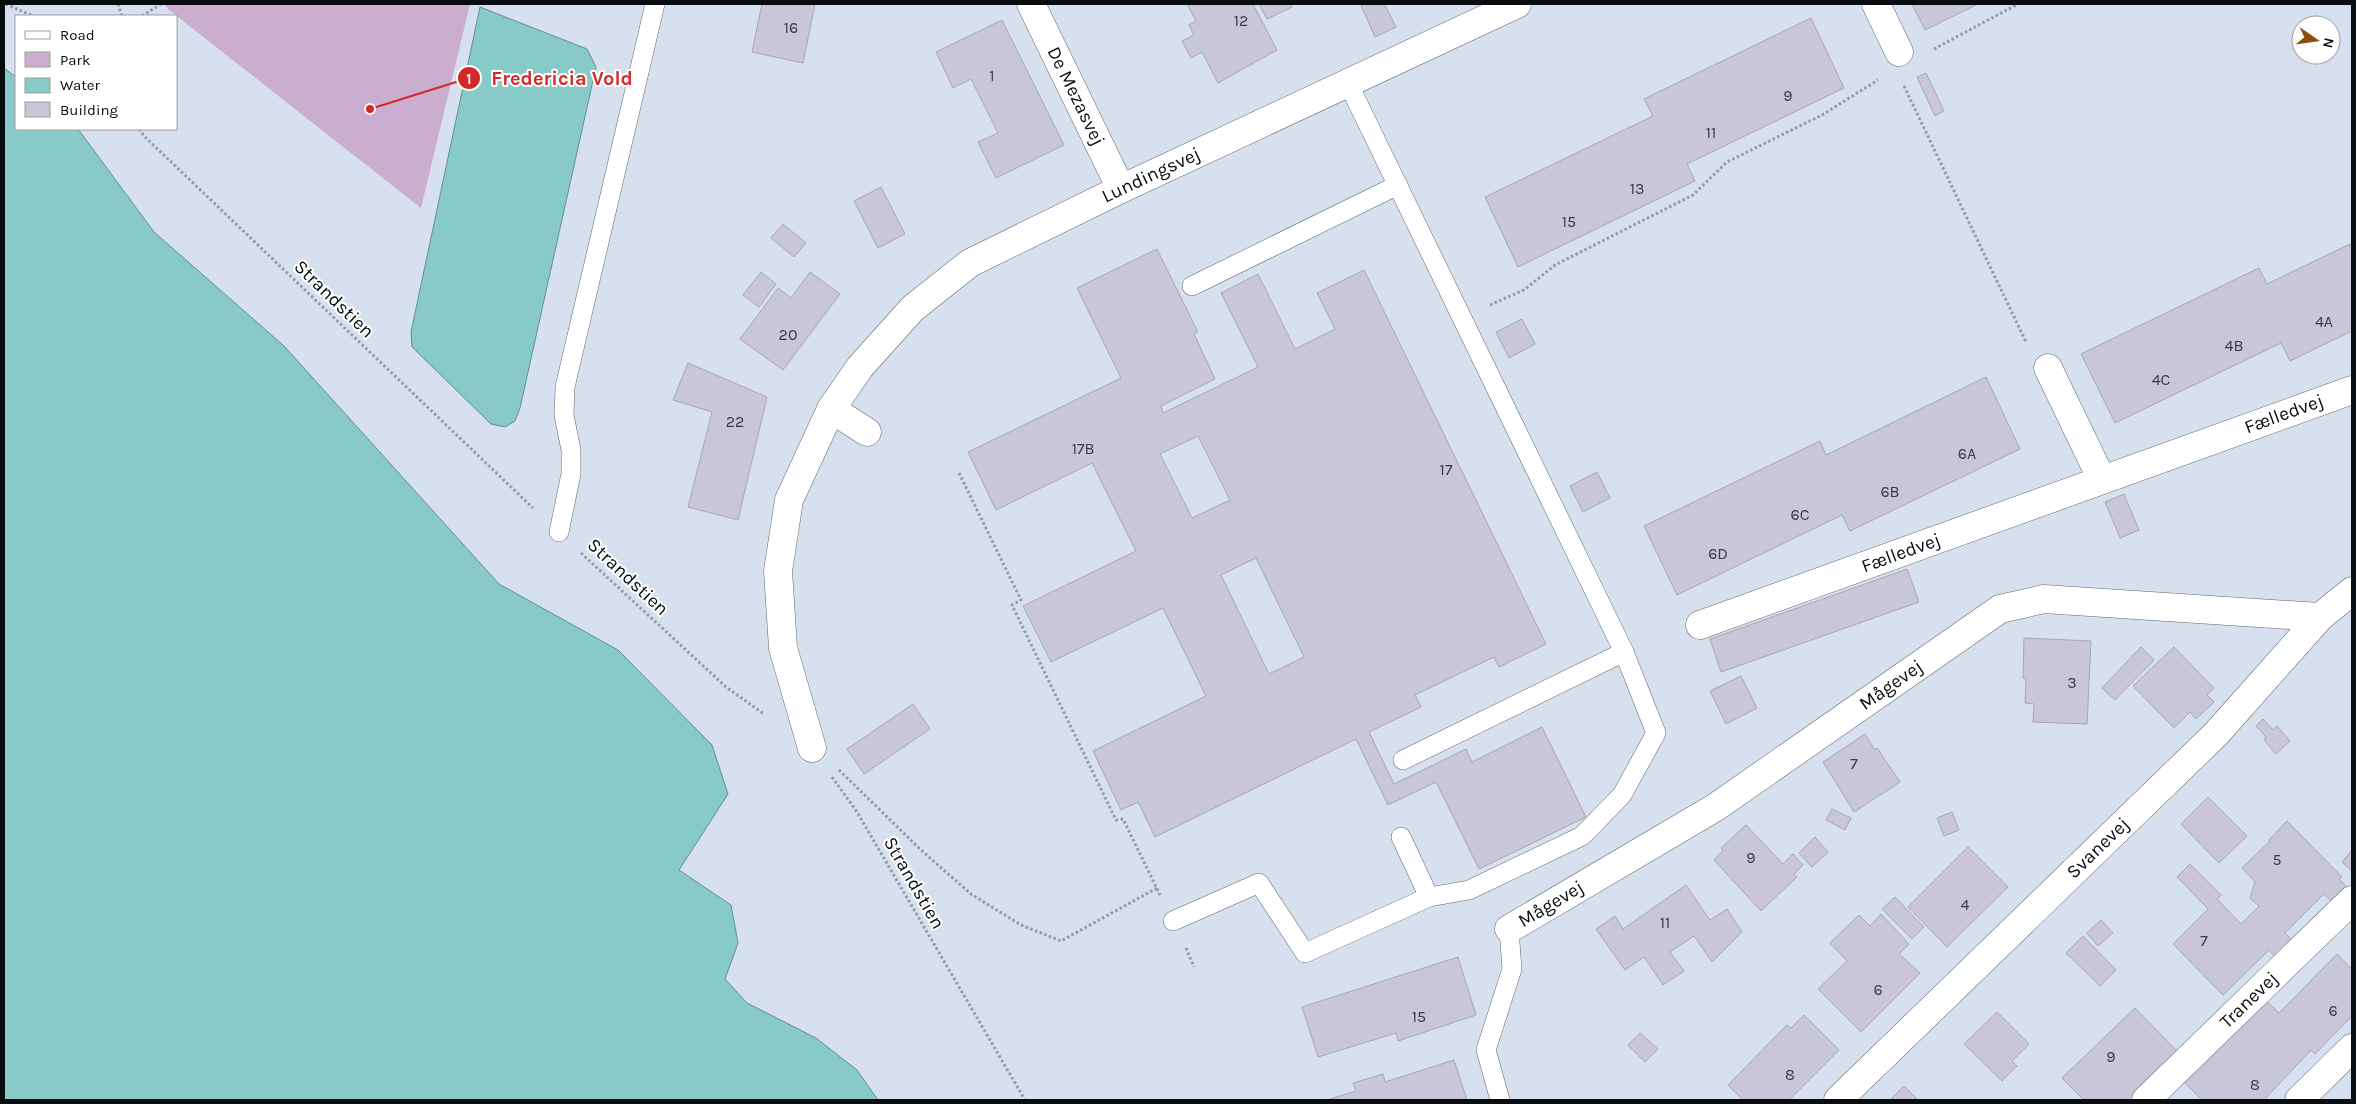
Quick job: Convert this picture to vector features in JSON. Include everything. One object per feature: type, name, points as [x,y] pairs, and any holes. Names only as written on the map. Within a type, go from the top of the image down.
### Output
[{"type":"street","name":"De Mezasvej","points":[[1031,4],[1121,188]]},
{"type":"street","name":"Lundingsvej","points":[[812,748],[783,648],[778,572],[790,500],[831,409],[860,367],[913,308],[970,263],[1121,188],[1517,4]]},
{"type":"street","points":[[1876,4],[1898,61]]},
{"type":"street","points":[[2048,368],[2102,480]]},
{"type":"street","name":"Fælledvej","points":[[1700,625],[2352,390]]},
{"type":"street","points":[[831,409],[867,432]]},
{"type":"street","name":"Svanevej","points":[[1838,1100],[2216,734],[2320,616],[2352,591]]},
{"type":"street","name":"Mågevej","points":[[1509,929],[1716,807],[2000,610],[2044,599],[2320,616]]},
{"type":"street","name":"Tranevej","points":[[2146,1100],[2352,900]]},
{"type":"street","points":[[2299,1100],[2352,1048]]},
{"type":"lane","points":[[559,532],[572,474],[572,450],[564,415],[564,387],[655,4]]},
{"type":"lane","points":[[1173,921],[1259,883],[1305,953],[1429,898],[1469,890],[1582,836],[1622,795],[1656,733],[1624,652],[1348,83]]},
{"type":"lane","points":[[1192,286],[1398,185]]},
{"type":"lane","points":[[1403,760],[1624,652]]},
{"type":"lane","points":[[1401,837],[1429,898]]},
{"type":"lane","points":[[1500,1100],[1486,1050],[1512,969],[1509,929]]},
{"type":"path","points":[[6,4],[31,15]]},
{"type":"path","points":[[144,15],[161,4]]},
{"type":"path","points":[[1931,50],[2018,4]]},
{"type":"path","points":[[1462,317],[1524,290],[1555,265],[1693,195],[1727,162],[1822,115],[1898,61],[2037,366],[2048,368]]},
{"type":"path","name":"Strandstien","points":[[140,130],[559,532],[726,687],[765,714]]},
{"type":"path","points":[[959,473],[1021,600],[1012,605],[1116,820],[1123,819],[1194,967]]},
{"type":"path","points":[[812,748],[844,774],[915,844],[971,894],[1028,928],[1061,941],[1157,888]]},
{"type":"path","name":"Strandstien","points":[[812,748],[857,812],[1025,1100]]},
{"type":"green space","points":[[165,4],[470,4],[421,208],[178,17],[178,15],[169,10]]},
{"type":"water","points":[[480,7],[587,49],[596,67],[520,408],[515,421],[505,427],[491,424],[412,347],[411,332]]},
{"type":"water","points":[[4,68],[15,76],[15,130],[79,130],[154,232],[284,346],[499,584],[618,650],[712,745],[728,794],[679,870],[731,905],[738,943],[725,979],[747,1003],[816,1038],[857,1070],[878,1100],[4,1100]]},
{"type":"building","points":[[762,4],[815,4],[803,63],[752,52]]},
{"type":"building","points":[[1187,4],[1253,4],[1277,50],[1218,83],[1202,52],[1191,58],[1182,41],[1194,35],[1189,25],[1196,21]]},
{"type":"building","points":[[1259,4],[1290,4],[1292,7],[1267,19]]},
{"type":"building","points":[[1387,4],[1385,5],[1396,27],[1375,37],[1361,5]]},
{"type":"building","points":[[1912,4],[1978,4],[1925,30]]},
{"type":"building","points":[[1811,18],[1844,88],[1687,164],[1695,181],[1518,267],[1485,197],[1653,116],[1644,99]]},
{"type":"building","points":[[1002,20],[1064,145],[996,178],[978,142],[998,133],[971,79],[953,88],[936,52]]},
{"type":"building","points":[[1926,73],[1944,111],[1935,116],[1917,77]]},
{"type":"building","points":[[881,187],[905,234],[878,248],[854,201]]},
{"type":"building","points":[[783,224],[806,243],[794,257],[771,238]]},
{"type":"building","points":[[2350,244],[2352,250],[2352,331],[2290,361],[2281,343],[2115,423],[2081,354],[2259,268],[2267,284]]},
{"type":"building","points":[[1157,249],[1198,332],[1194,334],[1215,379],[1161,406],[1163,413],[1258,367],[1221,293],[1258,274],[1295,349],[1335,329],[1317,293],[1364,270],[1546,644],[1499,667],[1494,657],[1415,695],[1421,707],[1369,732],[1394,784],[1466,749],[1472,762],[1542,727],[1586,817],[1479,869],[1436,782],[1388,805],[1356,739],[1155,837],[1138,802],[1121,810],[1093,751],[1206,696],[1163,608],[1051,662],[1023,606],[1136,551],[1092,463],[996,510],[968,452],[1121,378],[1077,288]],"holes":[[[1198,436],[1230,500],[1192,518],[1160,454]],[[1256,558],[1304,657],[1269,674],[1221,575]]]},
{"type":"building","points":[[761,272],[776,284],[759,307],[743,295]]},
{"type":"building","points":[[810,272],[840,294],[783,370],[740,339],[778,288],[791,298]]},
{"type":"building","points":[[1522,319],[1535,344],[1509,358],[1496,332]]},
{"type":"building","points":[[688,363],[767,397],[738,520],[688,507],[712,412],[673,400]]},
{"type":"building","points":[[1986,377],[2020,449],[1850,531],[1842,515],[1677,595],[1644,526],[1820,441],[1826,455]]},
{"type":"building","points":[[1597,472],[1610,498],[1583,512],[1570,486]]},
{"type":"building","points":[[2124,494],[2139,530],[2120,538],[2105,502]]},
{"type":"building","points":[[1907,569],[1919,602],[1721,672],[1710,639]]},
{"type":"building","points":[[2024,638],[2091,641],[2087,724],[2033,722],[2034,704],[2025,703],[2026,678],[2023,678]]},
{"type":"building","points":[[2141,647],[2154,660],[2115,700],[2102,688]]},
{"type":"building","points":[[2174,647],[2214,688],[2207,695],[2214,702],[2196,719],[2190,712],[2174,728],[2133,686]]},
{"type":"building","points":[[1741,676],[1757,708],[1726,724],[1710,691]]},
{"type":"building","points":[[913,704],[930,729],[864,774],[847,749]]},
{"type":"building","points":[[2263,719],[2273,730],[2277,726],[2290,741],[2276,754],[2264,740],[2266,737],[2256,726]]},
{"type":"building","points":[[1865,734],[1900,782],[1854,812],[1823,762]]},
{"type":"building","points":[[2208,797],[2247,836],[2219,863],[2181,824]]},
{"type":"building","points":[[1832,809],[1851,818],[1845,830],[1826,820]]},
{"type":"building","points":[[1952,812],[1959,830],[1944,836],[1937,818]]},
{"type":"building","points":[[2287,821],[2342,877],[2339,879],[2350,890],[2335,905],[2324,894],[2285,933],[2294,942],[2277,959],[2269,950],[2223,995],[2173,944],[2208,909],[2177,877],[2190,864],[2221,895],[2217,899],[2241,924],[2259,906],[2250,898],[2255,882],[2242,868],[2270,841]]},
{"type":"building","points":[[1746,825],[1783,864],[1793,854],[1803,865],[1794,874],[1797,877],[1761,911],[1714,860],[1723,850],[1721,848]]},
{"type":"building","points":[[1815,837],[1828,852],[1812,867],[1799,853]]},
{"type":"building","points":[[1968,847],[2008,887],[1947,947],[1908,907]]},
{"type":"building","points":[[2352,850],[2352,871],[2342,862]]},
{"type":"building","points":[[1686,885],[1710,920],[1727,909],[1742,932],[1712,962],[1694,936],[1670,952],[1684,971],[1663,985],[1644,957],[1625,970],[1596,929],[1615,916],[1623,929]]},
{"type":"building","points":[[1895,897],[1924,927],[1912,939],[1882,909]]},
{"type":"building","points":[[1881,914],[1909,944],[1899,954],[1920,973],[1861,1032],[1818,989],[1847,961],[1830,943],[1859,915],[1870,926]]},
{"type":"building","points":[[2101,920],[2113,933],[2098,946],[2087,933]]},
{"type":"building","points":[[2083,936],[2116,970],[2100,986],[2066,953]]},
{"type":"building","points":[[2337,954],[2352,969],[2352,1016],[2315,1054],[2311,1050],[2264,1100],[2202,1100],[2182,1080],[2263,998],[2279,1013]]},
{"type":"building","points":[[1458,957],[1476,1015],[1398,1041],[1396,1033],[1318,1057],[1302,1007]]},
{"type":"building","points":[[2135,1008],[2179,1053],[2130,1100],[2084,1100],[2062,1078]]},
{"type":"building","points":[[1997,1012],[2029,1044],[2012,1061],[2017,1066],[2002,1081],[1964,1044]]},
{"type":"building","points":[[1804,1015],[1839,1050],[1789,1100],[1743,1100],[1728,1085],[1787,1025],[1791,1028]]},
{"type":"building","points":[[1640,1033],[1658,1049],[1645,1062],[1628,1045]]},
{"type":"building","points":[[1454,1060],[1467,1100],[1327,1100],[1356,1091],[1353,1083],[1383,1074],[1385,1082]]},
{"type":"building","points":[[1904,1086],[1918,1100],[1890,1100]]},
{"type":"place","name":"Fredericia Vold","points":[[370,109]]}]
